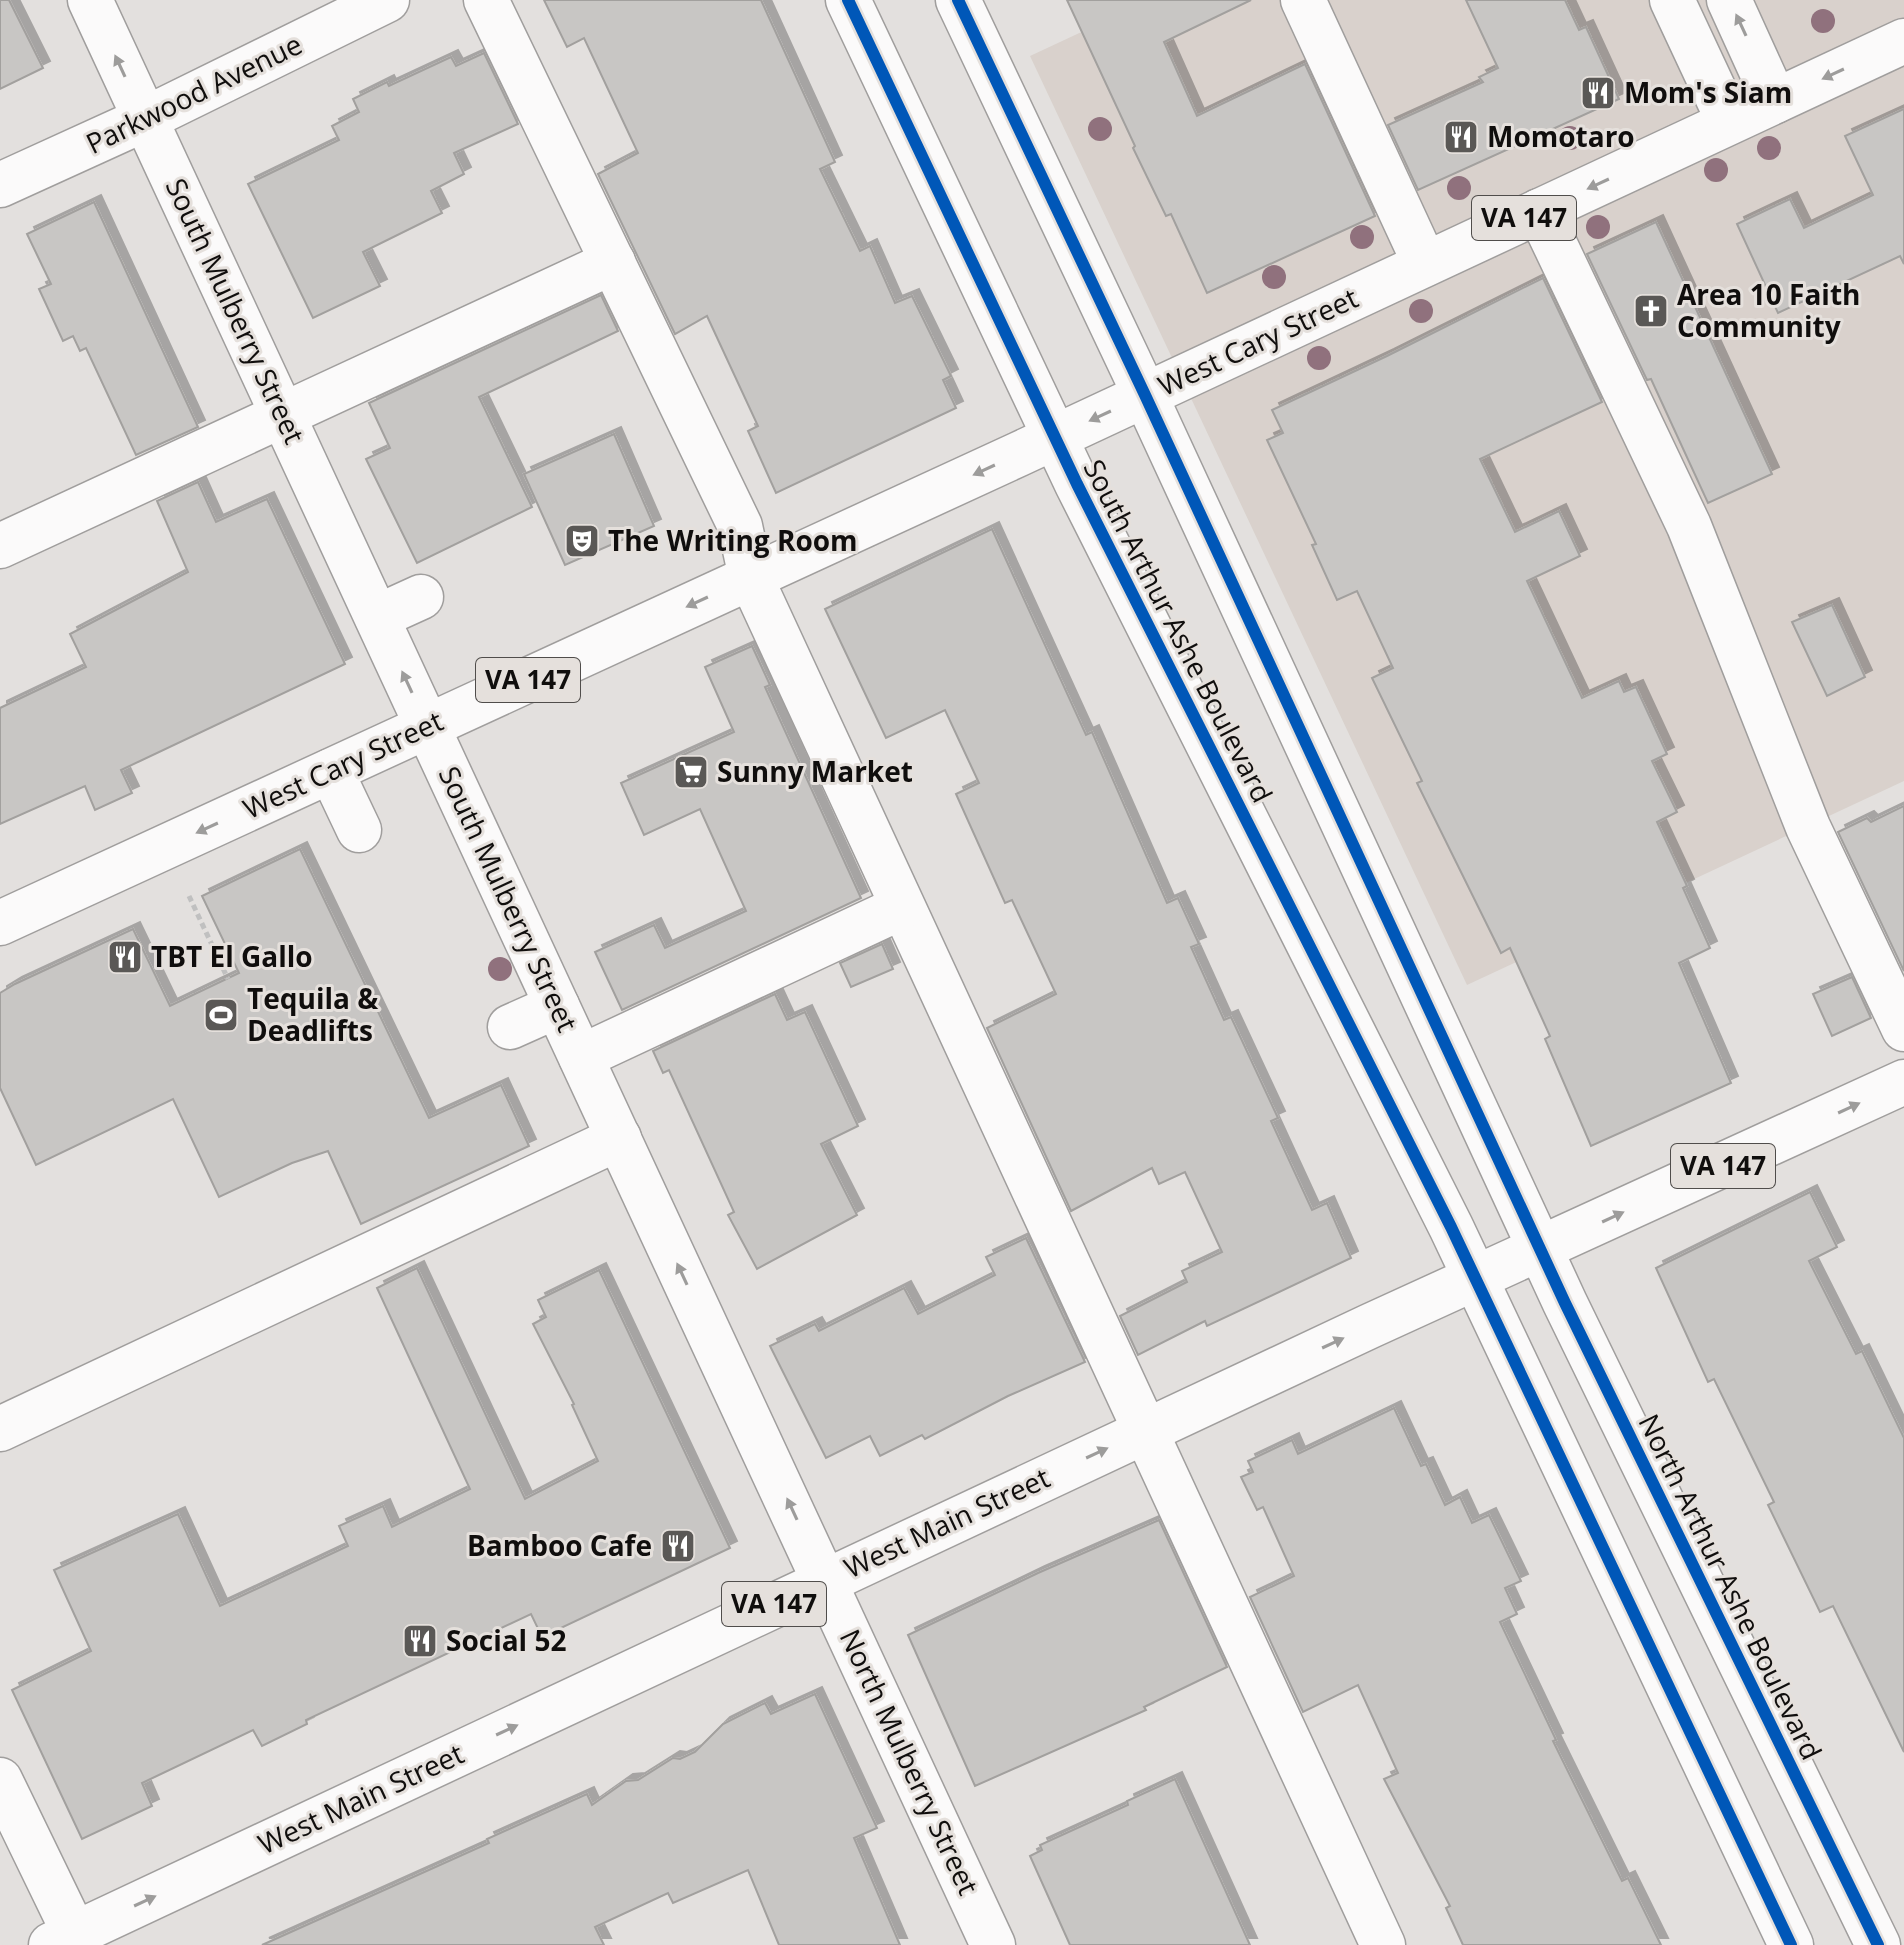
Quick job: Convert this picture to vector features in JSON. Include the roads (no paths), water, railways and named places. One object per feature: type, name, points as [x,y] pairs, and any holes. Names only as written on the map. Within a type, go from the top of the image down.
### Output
[{"type":"main road","name":"South Mulberry Street","points":[[90,0],[825,1580]]},
{"type":"main road","name":"Parkwood Avenue","points":[[0,185],[145,119],[387,0]]},
{"type":"main road","points":[[486,0],[740,526],[751,578],[1383,1945]]},
{"type":"main road","name":"South Arthur Ashe Boulevard","points":[[848,0],[1055,437],[1475,1278]]},
{"type":"main road","points":[[958,0],[1542,1249]]},
{"type":"main road","points":[[1303,0],[1425,264]]},
{"type":"main road","points":[[1672,0],[1729,122]]},
{"type":"main road","points":[[1729,0],[1775,101]]},
{"type":"main road","name":"West Cary Street","points":[[0,923],[751,578],[1904,41]]},
{"type":"main road","points":[[1539,211],[1689,526],[1808,827],[1904,1029]]},
{"type":"main road","points":[[0,546],[613,262]]},
{"type":"main road","points":[[377,617],[421,597]]},
{"type":"main road","points":[[331,771],[359,830]]},
{"type":"main road","points":[[581,1057],[902,907]]},
{"type":"main road","points":[[510,1027],[557,1006]]},
{"type":"main road","name":"VA 147","points":[[1542,1249],[1904,1082]]},
{"type":"main road","points":[[0,1429],[619,1138]]},
{"type":"main road","name":"West Main Street","points":[[68,1941],[825,1580],[1542,1249]]},
{"type":"main road","name":"North Arthur Ashe Boulevard","points":[[1542,1249],[1565,1303],[1878,1945]]},
{"type":"main road","points":[[1475,1278],[1791,1945]]},
{"type":"main road","name":"North Mulberry Street","points":[[825,1580],[993,1945]]},
{"type":"main road","points":[[0,1780],[68,1941]]},
{"type":"place","name":"Mom's Siam","points":[[1598,93]]},
{"type":"place","name":"Momotaro","points":[[1461,137]]},
{"type":"place","name":"Area 10 Faith Community","points":[[1651,311]]},
{"type":"place","name":"The Writing Room","points":[[582,541]]},
{"type":"place","name":"Sunny Market","points":[[691,772]]},
{"type":"place","name":"TBT El Gallo","points":[[125,957]]},
{"type":"place","name":"Tequila & Deadlifts","points":[[221,1015]]},
{"type":"place","name":"Bamboo Cafe","points":[[678,1546]]},
{"type":"place","name":"Social 52","points":[[420,1641]]}]
